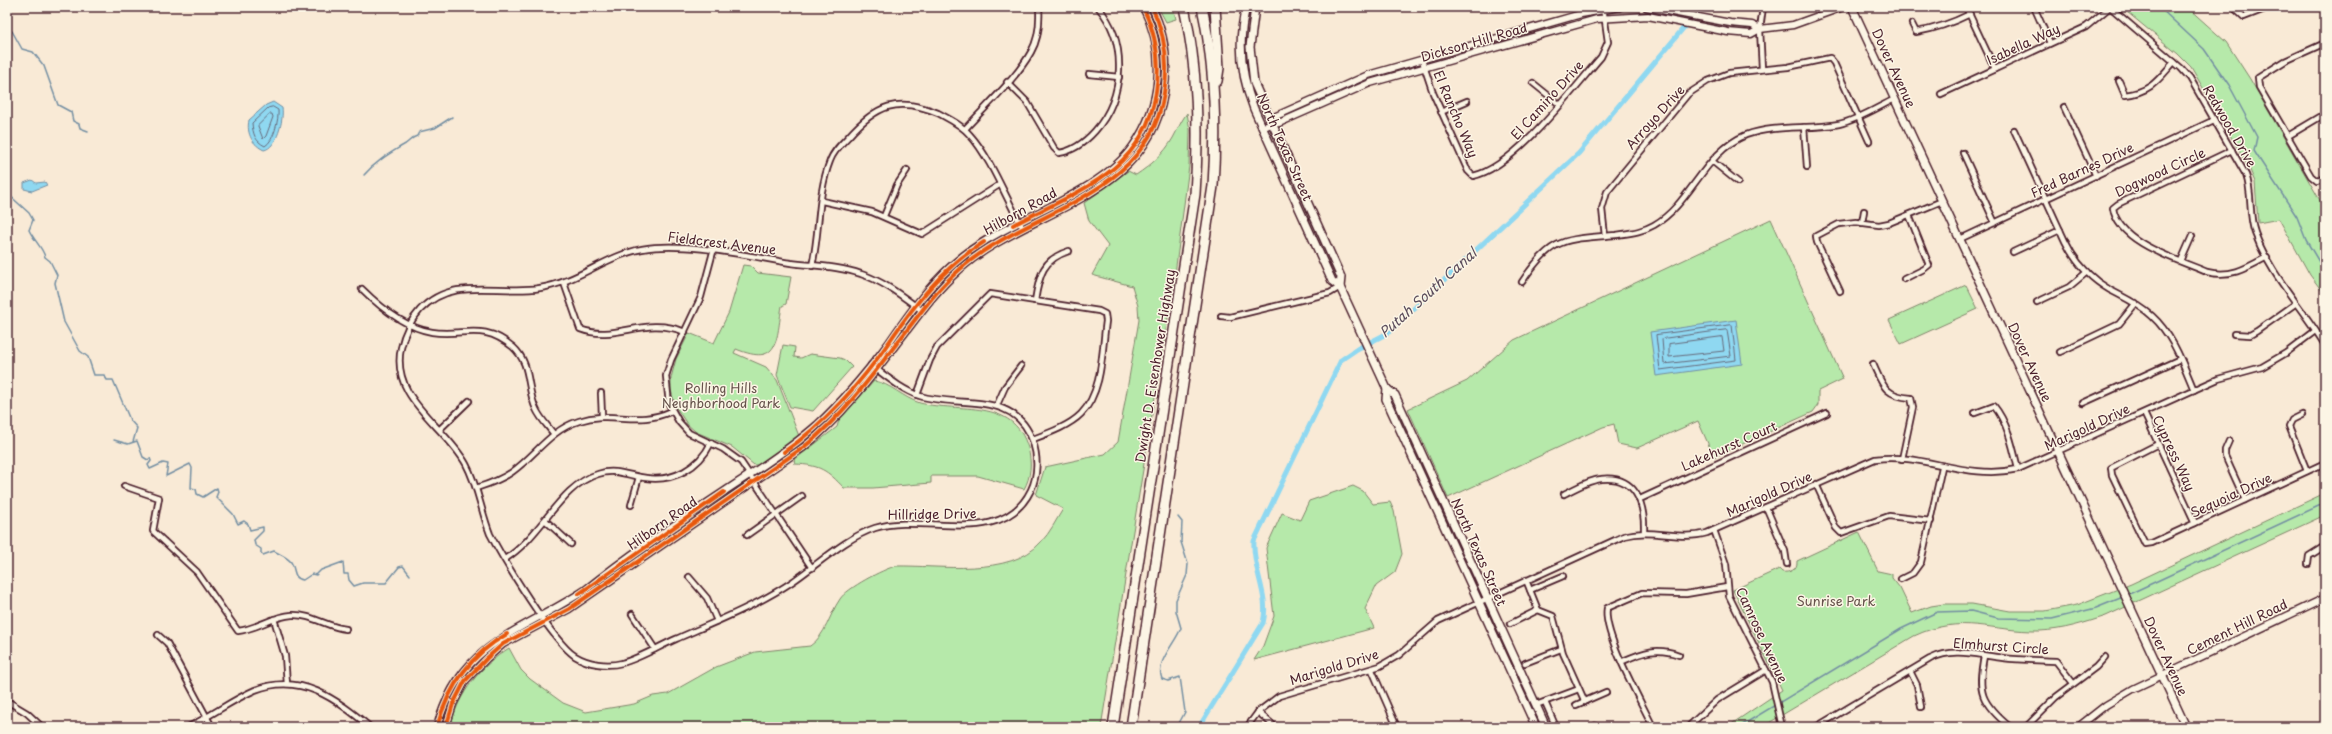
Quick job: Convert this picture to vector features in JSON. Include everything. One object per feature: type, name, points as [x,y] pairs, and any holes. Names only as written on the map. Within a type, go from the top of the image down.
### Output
[{"type":"highway","name":"Dwight D. Eisenhower Highway","points":[[1113,727],[1195,194],[1198,147],[1197,91],[1184,7]]},
{"type":"highway","points":[[1131,727],[1211,200],[1216,134],[1214,92],[1202,7]]},
{"type":"highway","points":[[1214,92],[1219,68],[1215,7]]},
{"type":"main road","name":"North Texas Street","points":[[1246,7],[1241,36],[1242,69],[1250,101],[1332,281],[1340,287],[1387,389],[1395,395],[1546,727]]},
{"type":"main road","name":"North Texas Street","points":[[1255,7],[1250,37],[1251,67],[1257,90],[1341,277],[1340,287]]},
{"type":"main road","name":"Dover Avenue","points":[[1852,7],[2186,727]]},
{"type":"main road","name":"North Texas Street","points":[[1387,389],[1386,399],[1536,727]]},
{"type":"street","points":[[965,129],[1007,82],[1031,51],[1038,32],[1039,7]]},
{"type":"street","points":[[1007,82],[1027,102],[1054,148],[1059,153],[1078,146],[1100,124],[1113,102],[1119,77],[1120,64],[1114,36],[1098,7]]},
{"type":"street","name":"Hilborn Road","points":[[446,727],[458,694],[476,668],[503,644],[544,619],[753,477],[804,447],[828,426],[858,394],[921,310],[946,282],[981,251],[1021,224],[1101,177],[1124,157],[1141,135],[1155,97],[1158,66],[1155,40],[1143,7]]},
{"type":"street","name":"Hilborn Road","points":[[753,477],[816,426],[846,395],[916,306],[953,264],[977,246],[1106,184],[1130,163],[1147,140],[1160,110],[1166,81],[1163,38],[1152,7]]},
{"type":"street","name":"Dickson Hill Road","points":[[1271,124],[1276,116],[1342,85],[1422,60],[1603,8],[1620,7]]},
{"type":"street","name":"Dickson Hill Road","points":[[1646,7],[1730,23],[1752,25],[1760,29]]},
{"type":"street","points":[[1762,70],[1760,29],[1763,7]]},
{"type":"street","name":"Dickson Hill Road","points":[[1262,128],[1271,124],[1279,124],[1370,83],[1605,17],[1648,16],[1751,34],[1760,29],[1793,26],[1843,7]]},
{"type":"street","points":[[1966,7],[1995,69]]},
{"type":"street","points":[[2034,7],[2050,44]]},
{"type":"street","name":"Isabella Way","points":[[1941,94],[2086,27],[2110,7]]},
{"type":"street","name":"Redwood Drive","points":[[2110,7],[2186,73],[2232,150],[2249,182],[2252,223],[2267,257],[2284,289],[2325,345]]},
{"type":"street","points":[[2233,7],[2244,17],[2270,7]]},
{"type":"street","name":"El Camino Drive","points":[[1473,176],[1490,170],[1511,155],[1559,104],[1606,49],[1608,35],[1603,8]]},
{"type":"street","points":[[1912,24],[1916,32],[1949,24],[1970,14]]},
{"type":"street","points":[[2325,43],[2285,61],[2258,78],[2259,87],[2311,176],[2317,181],[2325,178]]},
{"type":"street","name":"Arroyo Drive","points":[[1605,236],[1602,209],[1607,192],[1680,102],[1697,87],[1718,76],[1740,70],[1762,70],[1802,65],[1830,58],[1834,63],[1859,116]]},
{"type":"street","name":"El Rancho Way","points":[[1422,60],[1441,112],[1468,171],[1473,176]]},
{"type":"street","points":[[2118,81],[2125,95],[2139,94],[2154,85],[2174,62]]},
{"type":"street","points":[[1089,74],[1119,77]]},
{"type":"street","points":[[1533,84],[1559,104]]},
{"type":"street","points":[[1522,282],[1535,263],[1548,249],[1566,241],[1643,230],[1661,221],[1712,161],[1728,146],[1750,134],[1764,130],[1841,123],[1895,99]]},
{"type":"street","points":[[1441,112],[1467,101]]},
{"type":"street","points":[[812,266],[826,171],[831,159],[854,130],[882,108],[906,103],[921,106],[947,118],[965,129],[975,141],[1021,224]]},
{"type":"street","points":[[2064,107],[2096,176]]},
{"type":"street","points":[[2288,136],[2325,114]]},
{"type":"street","points":[[1859,116],[1869,141]]},
{"type":"street","name":"Fred Barnes Drive","points":[[1960,239],[2214,120]]},
{"type":"street","points":[[1804,127],[1807,167]]},
{"type":"street","points":[[2014,130],[2068,248],[2087,272],[2101,284],[2136,303],[2162,326],[2180,359],[2194,390]]},
{"type":"street","name":"Dogwood Circle","points":[[2232,150],[2118,204],[2113,208],[2116,220],[2131,237],[2208,272],[2228,275],[2237,273],[2267,257]]},
{"type":"street","points":[[1963,153],[1995,223]]},
{"type":"street","points":[[1712,161],[1738,182]]},
{"type":"street","points":[[884,216],[897,185],[907,170]]},
{"type":"street","points":[[822,201],[857,208],[884,216],[922,234],[999,185]]},
{"type":"street","points":[[1840,291],[1817,242],[1816,236],[1839,224],[1862,223],[1879,225],[1909,215],[1942,201]]},
{"type":"street","points":[[1862,223],[1864,211]]},
{"type":"street","points":[[1904,279],[1929,265],[1909,215]]},
{"type":"street","points":[[2013,252],[2060,230]]},
{"type":"street","points":[[2181,261],[2192,236]]},
{"type":"street","name":"Fieldcrest Avenue","points":[[544,619],[504,558],[484,519],[476,488],[466,463],[440,429],[416,405],[403,381],[400,365],[400,350],[410,324],[425,305],[437,296],[461,288],[537,289],[564,283],[612,258],[643,248],[679,246],[860,274],[894,290],[921,310]]},
{"type":"street","points":[[1035,301],[1041,274],[1047,264],[1055,255],[1069,251]]},
{"type":"street","points":[[713,252],[701,297],[671,360],[666,376],[667,391],[672,411],[689,433],[731,453],[741,462],[778,514],[812,568]]},
{"type":"street","points":[[2037,302],[2069,287],[2087,272]]},
{"type":"street","points":[[564,283],[580,329],[609,333],[655,325],[668,326],[685,332]]},
{"type":"street","points":[[1221,316],[1230,317],[1330,293],[1340,287]]},
{"type":"street","points":[[362,289],[386,310],[423,330],[440,333],[475,330],[499,338],[513,348],[526,367],[536,408],[554,433]]},
{"type":"street","points":[[917,395],[930,360],[937,347],[990,294],[1098,311],[1105,314],[1106,321],[1096,390],[1088,405],[1081,414],[1069,423],[1033,439]]},
{"type":"street","points":[[2060,352],[2119,324],[2136,303]]},
{"type":"street","points":[[2234,334],[2250,335],[2295,304]]},
{"type":"street","name":"Marigold Drive","points":[[1247,727],[1258,712],[1268,703],[1290,691],[1372,670],[1399,654],[1438,621],[1624,536],[1644,532],[1690,537],[1714,530],[1865,462],[1885,458],[1902,459],[1942,467],[1987,473],[2018,469],[2218,379],[2249,371],[2275,361],[2315,331]]},
{"type":"street","points":[[2083,403],[2180,359]]},
{"type":"street","points":[[1873,364],[1887,391],[1895,396],[1911,398],[1913,407],[1902,459]]},
{"type":"street","name":"Hillridge Drive","points":[[544,619],[564,646],[574,655],[596,664],[622,663],[766,598],[863,532],[877,527],[895,524],[978,525],[994,522],[1007,516],[1019,507],[1033,486],[1037,455],[1033,439],[1023,424],[1013,414],[997,405],[917,395],[900,387],[871,365]]},
{"type":"street","points":[[997,405],[1005,387],[1021,366]]},
{"type":"street","points":[[601,393],[602,416]]},
{"type":"street","points":[[440,429],[469,401]]},
{"type":"street","points":[[1975,413],[1994,406],[1999,412],[2008,432],[2018,469]]},
{"type":"street","points":[[476,488],[512,472],[554,433],[579,421],[602,416],[646,419],[672,411]]},
{"type":"street","name":"Cypress Way","points":[[2144,413],[2195,523]]},
{"type":"street","name":"Lakehurst Court","points":[[1640,499],[1827,414]]},
{"type":"street","points":[[2302,415],[2292,420],[2289,426],[2308,471]]},
{"type":"street","points":[[2229,442],[2225,450],[2225,456],[2245,500]]},
{"type":"street","points":[[504,558],[525,544],[546,521],[570,490],[589,477],[616,471],[639,477],[658,479],[680,474],[693,466],[704,456],[711,443]]},
{"type":"street","name":"Sequoia Drive","points":[[2158,444],[2110,468],[2145,544],[2152,543],[2325,463]]},
{"type":"street","points":[[1901,580],[1918,569],[1926,548],[1942,467]]},
{"type":"street","points":[[631,505],[639,477]]},
{"type":"street","points":[[1564,494],[1591,481],[1612,479],[1630,487],[1640,499],[1644,513],[1644,532]]},
{"type":"street","points":[[1816,484],[1836,528],[1841,533],[1889,516],[1931,521]]},
{"type":"street","points":[[124,486],[159,498],[153,531],[196,572],[238,631],[274,619],[298,615],[334,628],[346,629]]},
{"type":"street","points":[[747,534],[802,496]]},
{"type":"street","points":[[1766,507],[1785,551],[1787,564]]},
{"type":"street","points":[[546,521],[571,544]]},
{"type":"street","name":"Camrose Avenue","points":[[1714,530],[1726,564],[1727,587],[1734,607],[1766,670],[1776,696],[1782,727]]},
{"type":"street","points":[[2308,564],[2309,556],[2325,546]]},
{"type":"street","points":[[1530,590],[1563,576]]},
{"type":"street","points":[[689,577],[707,598],[717,621]]},
{"type":"street","points":[[1526,580],[1538,610],[1553,616],[1561,649],[1585,702]]},
{"type":"street","points":[[1653,727],[1608,627],[1607,608],[1642,593],[1686,594],[1727,587]]},
{"type":"street","name":"Cement Hill Road","points":[[2078,727],[2119,697],[2162,675],[2325,598]]},
{"type":"street","points":[[1510,624],[1538,610]]},
{"type":"street","points":[[632,614],[655,649]]},
{"type":"street","points":[[274,619],[285,656],[288,684]]},
{"type":"street","name":"Hilborn Road","points":[[437,727],[449,694],[471,662],[491,644],[544,619]]},
{"type":"street","points":[[158,635],[167,643],[212,727]]},
{"type":"street","points":[[1525,663],[1561,649]]},
{"type":"street","points":[[1623,661],[1649,651],[1666,650],[1679,655]]},
{"type":"street","name":"Elmhurst Circle","points":[[1816,727],[1930,659],[1948,652],[1959,651],[1984,656],[2056,661],[2073,683]]},
{"type":"street","points":[[1984,656],[1980,684],[1984,701],[1995,715],[2010,727]]},
{"type":"street","points":[[2026,727],[2073,683],[2096,667],[2105,657]]},
{"type":"street","points":[[1372,670],[1397,727]]},
{"type":"street","points":[[1688,727],[1717,700],[1766,670]]},
{"type":"street","points":[[1910,671],[1917,685],[1921,707]]},
{"type":"street","points":[[188,727],[208,718],[256,690],[288,684],[312,688],[329,696],[370,727]]},
{"type":"street","points":[[1536,705],[1579,689]]},
{"type":"street","points":[[1576,706],[1606,692]]},
{"type":"street","points":[[7,701],[27,713],[42,727]]},
{"type":"street","points":[[1546,702],[1556,727]]},
{"type":"street","points":[[1258,712],[1273,725]]},
{"type":"green space","points":[[1158,7],[1173,7],[1176,19],[1166,22]]},
{"type":"green space","points":[[2121,7],[2187,7],[2226,42],[2250,79],[2325,209],[2325,295],[2310,275],[2279,219],[2258,223],[2255,182],[2250,170],[2191,67],[2178,54]]},
{"type":"green space","points":[[1187,113],[1190,130],[1189,166],[1175,274],[1101,727],[450,727],[459,703],[472,682],[489,663],[509,648],[521,670],[530,679],[563,703],[586,712],[634,704],[653,696],[668,694],[716,667],[755,652],[810,646],[824,631],[836,605],[844,595],[874,575],[890,568],[896,566],[973,567],[993,565],[1011,561],[1028,553],[1041,542],[1050,531],[1063,509],[1036,495],[1045,467],[1105,454],[1118,442],[1139,320],[1138,306],[1132,286],[1092,275],[1108,246],[1089,221],[1084,203],[1128,171],[1136,175],[1152,163],[1169,144]]},
{"type":"green space","points":[[1771,219],[1843,379],[1818,391],[1818,405],[1813,412],[1714,457],[1698,421],[1637,448],[1618,444],[1614,424],[1603,427],[1448,498],[1408,409],[1467,381],[1514,340]]},
{"type":"green space","name":"Rolling Hills Neighborhood Park","points":[[743,265],[751,266],[758,273],[791,277],[786,304],[782,306],[778,330],[773,347],[768,352],[761,355],[750,354],[736,349],[734,353],[766,367],[777,380],[799,436],[758,465],[754,465],[732,447],[696,432],[687,424],[675,406],[671,390],[671,378],[676,359],[689,333],[714,343],[729,312]]},
{"type":"green space","points":[[1966,285],[1978,309],[1901,344],[1889,320]]},
{"type":"green space","points":[[783,345],[795,347],[794,357],[801,358],[810,354],[840,358],[845,360],[852,367],[813,411],[790,407],[777,375]]},
{"type":"green space","points":[[874,381],[880,382],[920,403],[935,406],[983,410],[998,414],[1010,421],[1021,432],[1028,448],[1030,464],[1029,474],[1024,489],[978,476],[931,476],[931,483],[873,488],[844,488],[828,473],[817,467],[795,464],[794,460],[837,427],[839,420]]},
{"type":"green space","points":[[1353,486],[1363,491],[1373,504],[1390,502],[1394,511],[1402,554],[1395,572],[1376,586],[1365,609],[1374,628],[1254,660],[1263,646],[1274,616],[1266,548],[1282,513],[1300,520],[1309,501]]},
{"type":"green space","name":"Sunrise Park","points":[[2325,493],[2325,515],[2106,616],[2074,626],[2040,631],[2022,631],[1977,625],[1947,626],[1931,629],[1914,636],[1762,727],[1727,727],[1782,690],[1733,590],[1779,569],[1782,572],[1787,572],[1795,569],[1797,561],[1859,532],[1878,571],[1892,574],[1892,578],[1900,588],[1912,613],[1931,606],[1944,604],[1972,604],[2010,611],[2045,611],[2077,605],[2131,584]]},
{"type":"water","points":[[273,102],[282,108],[281,126],[273,144],[264,150],[260,148],[251,138],[248,125],[249,120],[266,105]]},
{"type":"water","points":[[32,180],[36,183],[45,182],[47,185],[32,191],[24,189],[24,183]]},
{"type":"water","points":[[1736,320],[1742,364],[1656,376],[1650,332]]},
{"type":"waterway","name":"Putah South Canal","points":[[1199,727],[1263,623],[1265,613],[1263,593],[1254,551],[1254,541],[1341,360],[1357,349],[1388,333],[1579,153],[1701,7]]},
{"type":"waterway","points":[[2159,7],[2204,49],[2229,85],[2257,137],[2254,151],[2297,217],[2306,240],[2325,272]]},
{"type":"waterway","points":[[7,33],[12,31],[22,49],[33,52],[44,66],[58,105],[71,112],[73,121],[79,124],[80,128],[88,131]]},
{"type":"waterway","points":[[364,175],[382,159],[417,136],[419,132],[435,128],[452,117]]},
{"type":"waterway","points":[[7,193],[29,213],[33,220],[29,230],[45,257],[50,261],[57,275],[55,283],[64,322],[80,351],[88,357],[94,375],[104,375],[107,380],[113,380],[130,420],[137,428],[133,442]]},
{"type":"waterway","points":[[114,440],[128,444],[137,441],[143,457],[148,460],[150,458],[151,461],[148,465],[150,469],[163,463],[168,464],[166,476],[190,464],[192,468],[191,488],[196,489],[197,494],[203,497],[217,488],[218,492],[216,497],[233,514],[238,524],[244,521],[248,524],[250,530],[263,527],[263,531],[254,540],[255,545],[261,549],[261,553],[263,555],[274,551],[285,557],[291,562],[297,577],[300,579],[303,580],[312,574],[316,575],[321,570],[343,562],[344,574],[348,574],[349,580],[354,586],[363,583],[386,583],[399,567],[403,566],[410,575]]},
{"type":"waterway","points":[[2127,595],[2325,503]]},
{"type":"waterway","points":[[1164,727],[1177,727],[1185,712],[1180,677],[1168,681],[1162,679],[1161,673],[1163,660],[1181,628],[1176,611],[1176,600],[1187,575],[1188,564],[1181,542],[1182,522],[1178,517]]},
{"type":"waterway","points":[[1739,727],[1901,629],[1937,612],[1971,611],[1998,618],[2052,619],[2096,608],[2123,597]]},
{"type":"cycle path","points":[[1013,225],[1065,199],[1103,177],[1130,152],[1142,134],[1151,114],[1156,93],[1158,71],[1156,49],[1151,28],[1143,7]]},
{"type":"cycle path","points":[[446,727],[453,704],[465,681],[503,644],[569,609],[804,447],[854,398],[933,296],[958,271],[985,250],[1080,199],[1109,180],[1134,157],[1153,129],[1164,93],[1166,71],[1165,49],[1160,28],[1152,7]]},
{"type":"cycle path","points":[[784,452],[813,429],[841,402],[867,372],[920,300],[943,274],[956,262],[984,242]]},
{"type":"cycle path","points":[[579,594],[724,492]]},
{"type":"cycle path","points":[[437,727],[447,699],[462,673],[482,652],[507,634]]}]
